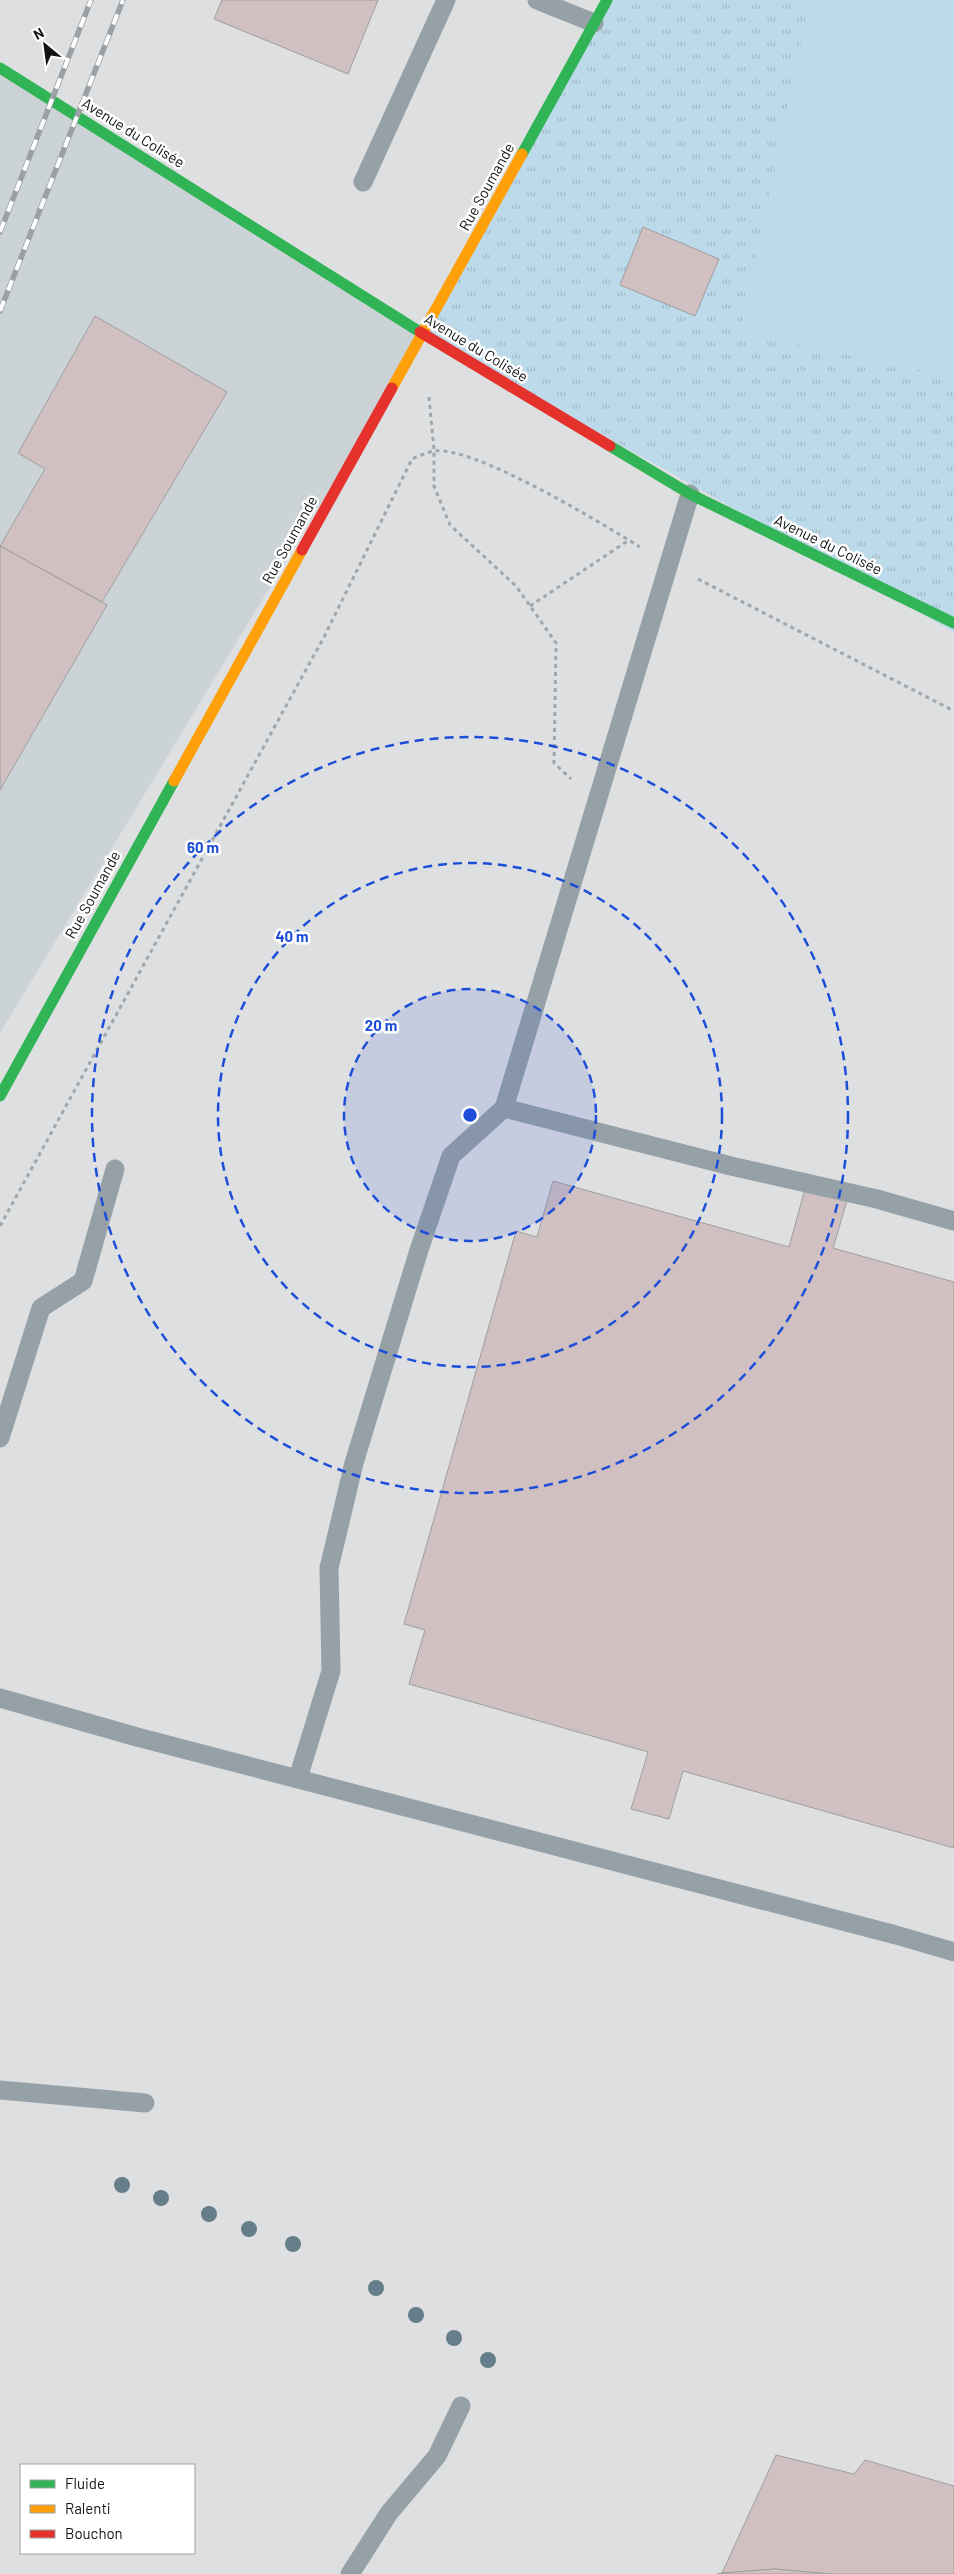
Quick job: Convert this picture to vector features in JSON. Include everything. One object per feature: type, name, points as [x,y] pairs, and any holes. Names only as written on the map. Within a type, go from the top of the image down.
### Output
[{"type":"street","name":"Rue Soumande","points":[[0,1096],[198,734],[423,334],[607,0]]},
{"type":"street","name":"Avenue du Colisée","points":[[0,68],[423,334],[690,494],[954,623]]},
{"type":"lane","points":[[363,182],[446,0]]},
{"type":"lane","points":[[537,0],[594,24]]},
{"type":"lane","points":[[298,1778],[331,1671],[329,1568],[354,1463],[419,1250],[451,1156],[504,1108],[690,494]]},
{"type":"lane","points":[[504,1108],[732,1166],[876,1199],[954,1221]]},
{"type":"lane","points":[[0,1438],[41,1308],[83,1281],[115,1169]]},
{"type":"lane","points":[[0,1698],[137,1738],[298,1778],[954,1952]]},
{"type":"lane","points":[[0,2090],[145,2103]]},
{"type":"lane","points":[[350,2574],[389,2513],[437,2456],[462,2406]]},
{"type":"path","points":[[434,450],[434,486],[450,525],[516,586],[556,644],[554,763],[596,802]]},
{"type":"path","points":[[0,1226],[324,637],[412,459],[434,450],[474,457],[579,510],[669,564],[954,711]]},
{"type":"path","points":[[530,606],[629,540]]},
{"type":"shaded area","points":[[0,68],[423,334],[0,1033]]},
{"type":"green space","points":[[607,0],[954,0],[954,632],[423,334]]},
{"type":"green space","points":[[810,0],[954,0],[954,377],[740,333]]},
{"type":"building","points":[[222,0],[378,0],[348,74],[214,19]]},
{"type":"building","points":[[643,227],[719,259],[695,316],[620,285]]},
{"type":"building","points":[[95,316],[227,392],[102,602],[0,546],[45,469],[18,453]]},
{"type":"building","points":[[0,546],[107,605],[0,790]]},
{"type":"building","points":[[553,1181],[789,1247],[805,1189],[847,1201],[833,1248],[954,1282],[954,1848],[683,1771],[669,1819],[631,1809],[648,1752],[409,1684],[425,1630],[404,1624],[516,1231],[537,1237]]},
{"type":"building","points":[[776,2455],[854,2474],[865,2460],[954,2486],[954,2574],[830,2574],[775,2569],[722,2573]]},
{"type":"building","points":[[775,2569],[830,2574],[717,2574],[722,2573]]},
{"type":"railway","points":[[0,232],[91,0]]},
{"type":"railway","points":[[0,311],[123,0]]},
{"type":"traffic: fast","points":[[522,154],[607,0]]},
{"type":"traffic: fast","points":[[0,68],[420,332]]},
{"type":"traffic: fast","points":[[610,446],[690,494],[954,623]]},
{"type":"traffic: fast","points":[[0,1096],[174,781]]},
{"type":"traffic: slow","points":[[392,388],[522,154]]},
{"type":"traffic: slow","points":[[174,781],[302,550]]},
{"type":"traffic: jam","points":[[420,332],[610,446]]},
{"type":"traffic: jam","points":[[302,550],[392,388]]}]
